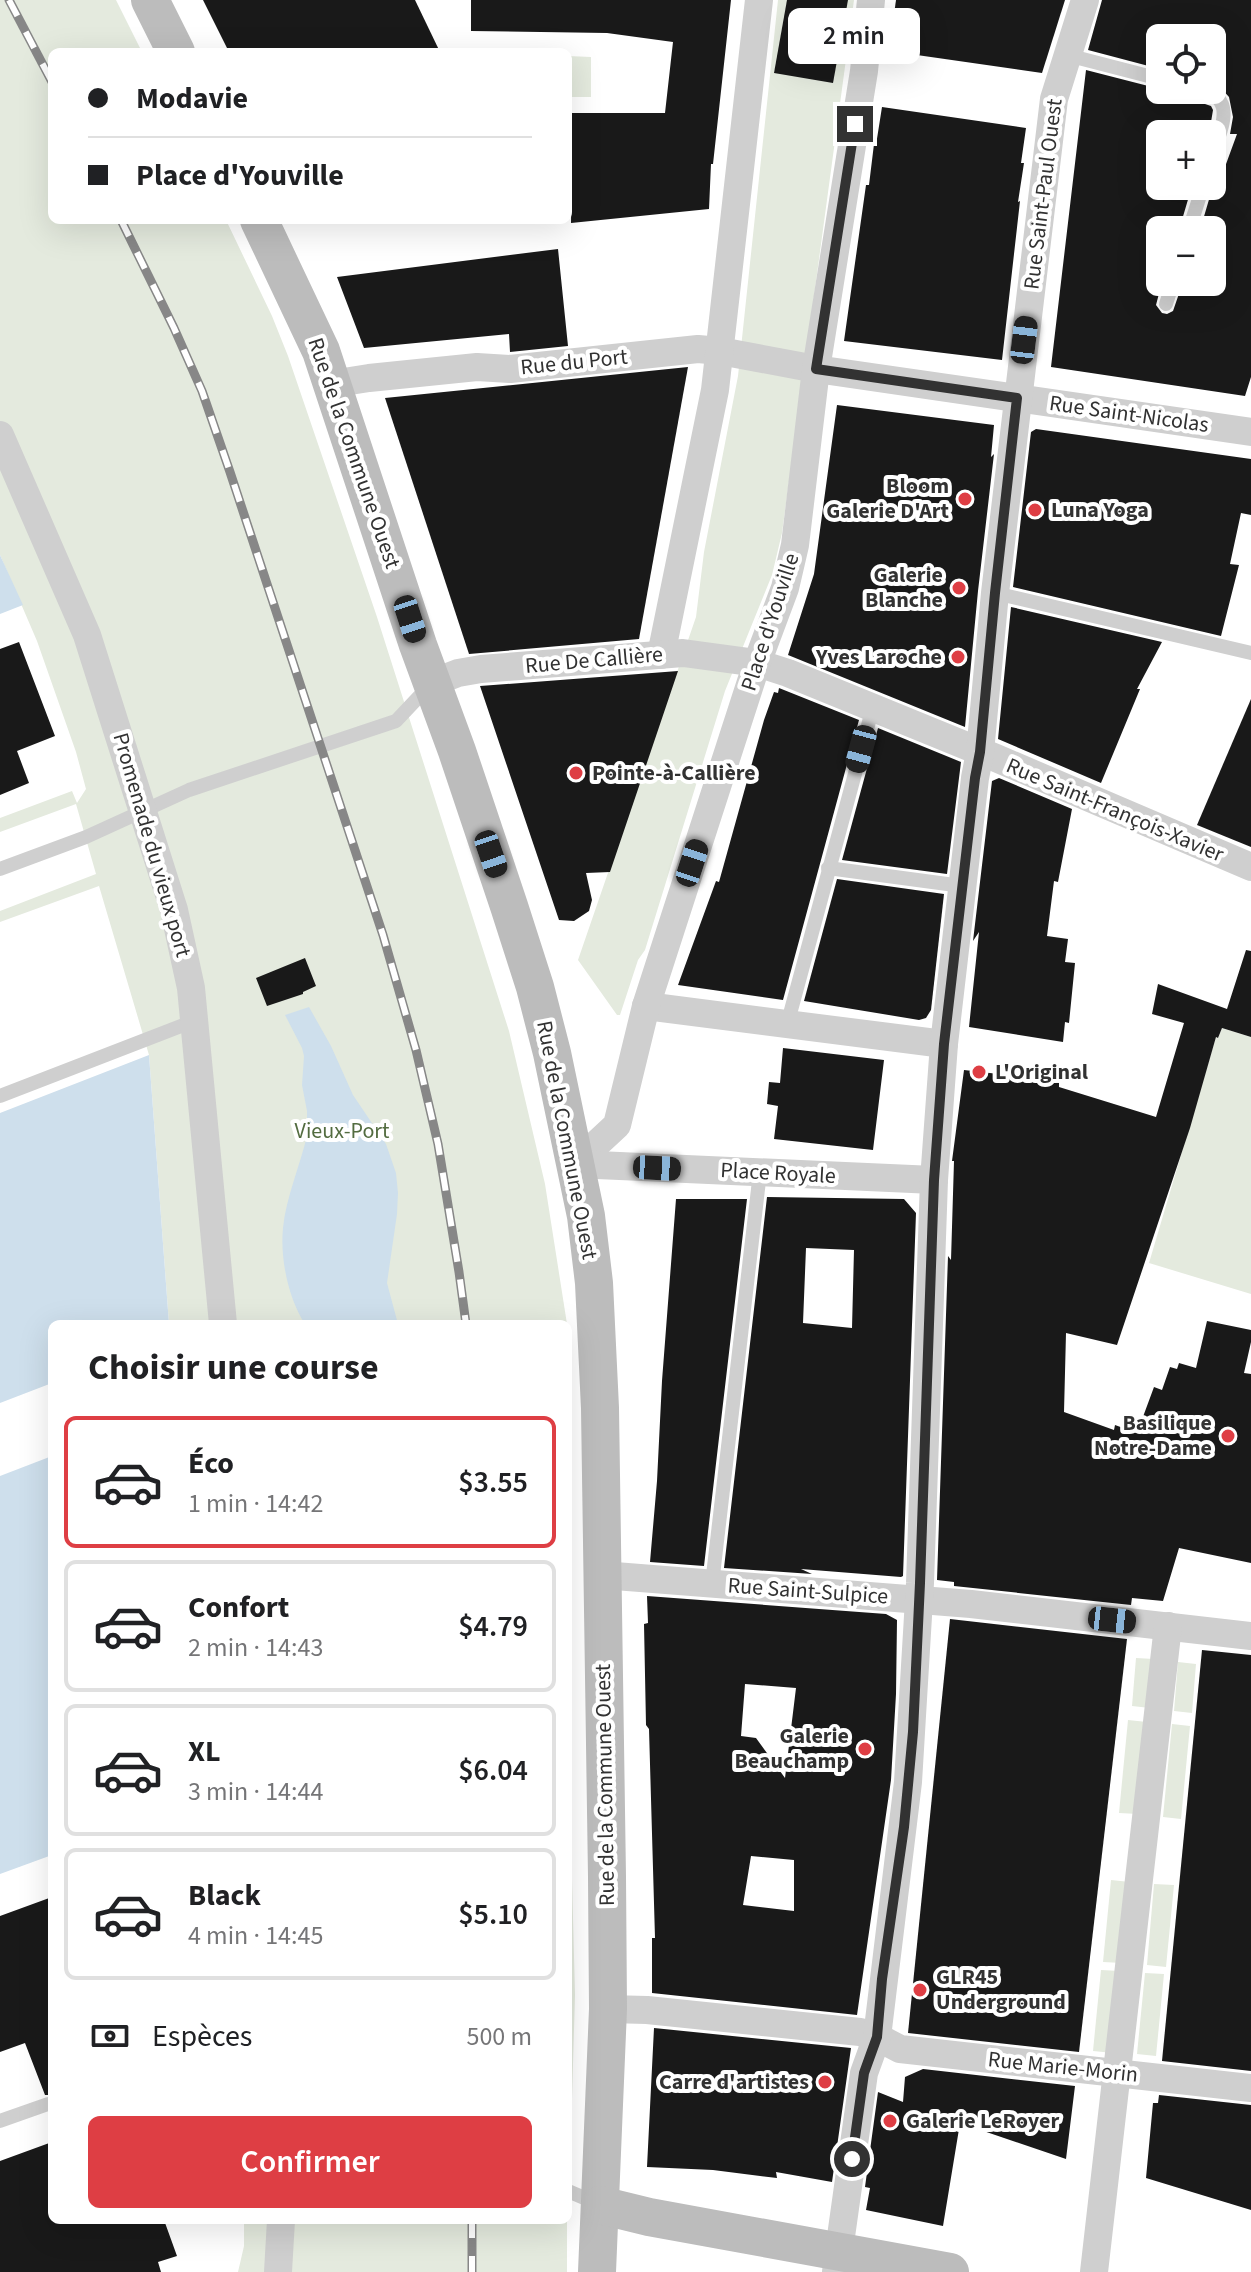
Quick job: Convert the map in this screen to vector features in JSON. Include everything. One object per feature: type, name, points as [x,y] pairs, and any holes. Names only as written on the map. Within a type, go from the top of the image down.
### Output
[{"type":"street","points":[[150,0],[174,48]]},
{"type":"street","points":[[661,655],[715,390],[759,0]]},
{"type":"street","name":"Place d'Youville","points":[[575,1164],[617,1125],[646,1006],[757,663],[785,588],[795,545],[816,369],[864,71],[871,0]]},
{"type":"street","name":"Rue Saint-Paul Ouest","points":[[837,2262],[864,2073],[877,2037],[908,1782],[920,1600],[934,1180],[944,1044],[1054,99],[1085,0]]},
{"type":"street","name":"Rue de la Commune Ouest","points":[[261,224],[321,351],[535,987],[586,1216],[594,1283],[600,1408],[608,2009],[584,2198],[597,2272]]},
{"type":"street","name":"Rue du Port","points":[[331,384],[477,367],[510,369],[698,349],[816,369]]},
{"type":"street","name":"Rue Saint-Nicolas","points":[[816,369],[1251,432]]},
{"type":"street","name":"Promenade du vieux port","points":[[0,435],[87,635],[185,953],[223,1320]]},
{"type":"street","name":"Rue De Callière","points":[[432,683],[458,673],[481,669],[683,653],[757,663]]},
{"type":"street","name":"Rue Saint-François-Xavier","points":[[757,663],[873,707],[1251,867]]},
{"type":"street","points":[[646,1006],[944,1044]]},
{"type":"street","name":"Place Royale","points":[[575,1164],[934,1180]]},
{"type":"street","name":"Rue Saint-Sulpice","points":[[602,1575],[920,1600],[1251,1636]]},
{"type":"street","points":[[1094,2272],[1168,1626]]},
{"type":"street","name":"Rue Marie-Morin","points":[[608,2009],[647,2010],[860,2032],[900,2049],[1251,2088]]},
{"type":"street","points":[[584,2198],[637,2214],[837,2262],[950,2272]]},
{"type":"street","points":[[278,2272],[281,2224]]},
{"type":"lane","points":[[1067,55],[1146,75]]},
{"type":"lane","points":[[1166,304],[1169,296]]},
{"type":"lane","points":[[995,593],[1251,653]]},
{"type":"lane","points":[[0,869],[86,837],[189,790],[396,721],[432,683]]},
{"type":"lane","points":[[787,1025],[873,707]]},
{"type":"lane","points":[[828,868],[962,886]]},
{"type":"lane","points":[[0,1096],[194,1021]]},
{"type":"lane","points":[[712,1584],[760,1172]]},
{"type":"lane","points":[[0,2121],[48,2104]]},
{"type":"green space","name":"Vieux-Port","points":[[0,0],[116,0],[140,48],[48,48],[48,224],[228,224],[272,316],[377,617],[509,1031],[545,1184],[566,1320],[169,1320],[149,1055],[99,886],[0,922],[0,911],[96,874],[76,804],[0,832],[0,818],[72,791],[77,803],[86,789],[37,641],[0,555]]},
{"type":"green space","points":[[778,0],[854,0],[782,533],[772,575],[725,691],[645,950],[638,960],[620,1015],[617,1015],[578,960],[696,617],[704,552],[738,376]]},
{"type":"green space","points":[[572,56],[591,57],[591,97],[572,97]]},
{"type":"green space","points":[[1222,1028],[1251,1037],[1251,1294],[1149,1263],[1216,1037]]},
{"type":"green space","points":[[1136,1658],[1154,1659],[1150,1708],[1132,1706]]},
{"type":"green space","points":[[1178,1662],[1196,1664],[1192,1713],[1174,1711]]},
{"type":"green space","points":[[1128,1720],[1147,1722],[1138,1814],[1119,1813]]},
{"type":"green space","points":[[1172,1724],[1190,1726],[1181,1819],[1163,1817]]},
{"type":"green space","points":[[572,1879],[575,1995],[572,2099]]},
{"type":"green space","points":[[1111,1880],[1130,1882],[1122,1963],[1103,1962]]},
{"type":"green space","points":[[1154,1884],[1174,1885],[1166,1967],[1147,1965]]},
{"type":"green space","points":[[1101,1970],[1120,1971],[1113,2053],[1093,2051]]},
{"type":"green space","points":[[1145,1973],[1164,1974],[1156,2056],[1137,2054]]},
{"type":"green space","points":[[244,2224],[567,2224],[567,2272],[238,2272],[244,2246]]},
{"type":"water","points":[[0,555],[23,605],[0,614]]},
{"type":"water","points":[[309,1007],[353,1095],[386,1144],[396,1173],[398,1193],[387,1283],[397,1320],[303,1320],[290,1290],[284,1265],[283,1228],[307,1136],[307,1111],[302,1085],[304,1056],[285,1015]]},
{"type":"water","points":[[149,1055],[169,1320],[48,1320],[48,1385],[0,1403],[0,1113]]},
{"type":"water","points":[[48,1458],[48,1856],[0,1874],[0,1476]]},
{"type":"building","points":[[203,0],[415,0],[438,48],[227,48]]},
{"type":"building","points":[[471,0],[731,0],[711,164],[709,209],[572,223],[572,113],[665,113],[673,42],[607,33],[471,31]]},
{"type":"building","points":[[787,0],[848,0],[833,83],[774,73]]},
{"type":"building","points":[[896,0],[1065,0],[1042,73],[889,51]]},
{"type":"building","points":[[1102,0],[1251,0],[1251,377],[1245,396],[1051,367],[1086,70],[1146,85],[1146,104],[1211,106],[1211,120],[1146,120],[1146,200],[1188,200],[1183,216],[1146,216],[1146,296],[1158,296],[1156,305],[1167,314],[1173,311],[1178,296],[1226,296],[1226,216],[1204,216],[1209,200],[1226,200],[1226,164],[1237,134],[1230,134],[1233,117],[1226,94],[1226,24],[1146,24],[1146,65],[1088,50]]},
{"type":"building","points":[[882,107],[1026,128],[1002,360],[844,341],[866,185],[869,185]]},
{"type":"building","points":[[558,249],[568,346],[510,352],[509,334],[364,348],[337,277]]},
{"type":"building","points":[[688,367],[639,639],[469,654],[385,398]]},
{"type":"building","points":[[837,405],[994,425],[991,457],[994,454],[965,727],[788,655],[814,574]]},
{"type":"building","points":[[1036,429],[1251,459],[1251,515],[1241,513],[1230,564],[1239,565],[1221,636],[1013,587],[1031,432]]},
{"type":"building","points":[[1011,607],[1162,642],[1137,689],[1140,689],[1101,783],[998,739]]},
{"type":"building","points":[[19,642],[55,736],[17,751],[29,783],[0,795],[0,649]]},
{"type":"building","name":"Pointe-à-Callière","points":[[678,671],[610,872],[586,873],[592,900],[589,911],[574,921],[559,920],[480,686]]},
{"type":"building","points":[[779,688],[859,720],[783,1000],[678,985],[716,881],[719,882],[764,720],[774,692],[778,693]]},
{"type":"building","points":[[1251,699],[1251,847],[1197,825]]},
{"type":"building","points":[[878,728],[961,762],[947,874],[842,860]]},
{"type":"building","points":[[999,778],[1072,809],[1058,882],[1054,881],[1047,936],[1068,939],[1065,962],[1075,963],[1069,1023],[1065,1022],[1063,1042],[969,1027],[979,932],[973,941],[992,781]]},
{"type":"building","points":[[837,879],[944,894],[931,1010],[926,1018],[919,1020],[804,1001]]},
{"type":"building","points":[[1246,950],[1251,951],[1251,1037],[1222,1028],[1216,1037],[1190,1128],[1117,1345],[1066,1333],[1064,1412],[1114,1430],[1115,1425],[1137,1433],[1154,1387],[1162,1390],[1170,1367],[1177,1369],[1179,1363],[1196,1368],[1207,1321],[1251,1330],[1244,1373],[1251,1374],[1251,1563],[1179,1548],[1163,1601],[1132,1598],[1131,1605],[954,1586],[954,1582],[937,1580],[948,1256],[951,1260],[952,1161],[964,1070],[1059,1081],[1059,1087],[1156,1117],[1184,1023],[1152,1014],[1158,984],[1227,1009]]},
{"type":"building","points":[[305,958],[316,986],[303,994],[267,1006],[256,978]]},
{"type":"building","points":[[783,1048],[884,1060],[873,1150],[774,1139],[778,1106],[767,1104],[769,1082],[780,1083]]},
{"type":"building","points":[[767,1197],[904,1199],[916,1213],[903,1576],[801,1569],[812,1574],[724,1568]],"holes":[[[806,1248],[854,1250],[852,1328],[803,1323]]]},
{"type":"building","points":[[676,1199],[747,1199],[704,1566],[650,1562]]},
{"type":"building","points":[[647,1596],[886,1614],[897,1620],[891,1780],[857,2015],[652,1993],[652,1938],[655,1938],[644,1624],[648,1623]],"holes":[[[745,1684],[796,1688],[785,1778],[756,1738],[741,1736]],[[751,1856],[794,1860],[794,1911],[743,1905]]]},
{"type":"building","points":[[950,1619],[1127,1639],[1079,2052],[908,2033]]},
{"type":"building","points":[[1202,1650],[1251,1655],[1251,2071],[1162,2061]]},
{"type":"building","points":[[48,1898],[48,2095],[45,2095],[25,2043],[0,2052],[0,1916]]},
{"type":"building","points":[[654,2028],[851,2048],[832,2182],[776,2172],[777,2178],[713,2170],[647,2167]]},
{"type":"building","points":[[923,2069],[1075,2086],[1066,2159],[960,2123],[943,2226],[866,2210],[870,2188],[865,2187],[878,2092],[903,2102],[905,2077]]},
{"type":"building","points":[[1159,2095],[1251,2105],[1251,2210],[1146,2178],[1153,2103],[1158,2103]]},
{"type":"building","points":[[48,2143],[48,2224],[165,2224],[177,2256],[158,2262],[161,2272],[0,2272],[0,2161]]},
{"type":"railway","points":[[9,0],[48,74]]},
{"type":"railway","points":[[123,224],[202,391],[383,935],[416,1050],[438,1144],[465,1320]]},
{"type":"railway","points":[[472,2224],[472,2272]]},
{"type":"place","name":"Bloom Galerie D'Art","points":[[965,499]]},
{"type":"place","name":"Luna Yoga","points":[[1035,510]]},
{"type":"place","name":"Galerie Blanche","points":[[959,588]]},
{"type":"place","name":"Yves Laroche","points":[[958,657]]},
{"type":"place","name":"Pointe-à-Callière","points":[[576,773]]},
{"type":"place","name":"L'Original","points":[[979,1072]]},
{"type":"place","name":"Basilique Notre-Dame","points":[[1228,1436]]},
{"type":"place","name":"Galerie Beauchamp","points":[[865,1749]]},
{"type":"place","name":"GLR45 Underground","points":[[920,1990]]},
{"type":"place","name":"Carre d'artistes","points":[[825,2082]]},
{"type":"place","name":"Galerie LeRoyer","points":[[890,2121]]},
{"type":"route","points":[[852,2159],[864,2073],[877,2037],[913,1732],[934,1180],[944,1044],[980,752],[1017,398],[816,369],[855,124]]}]
